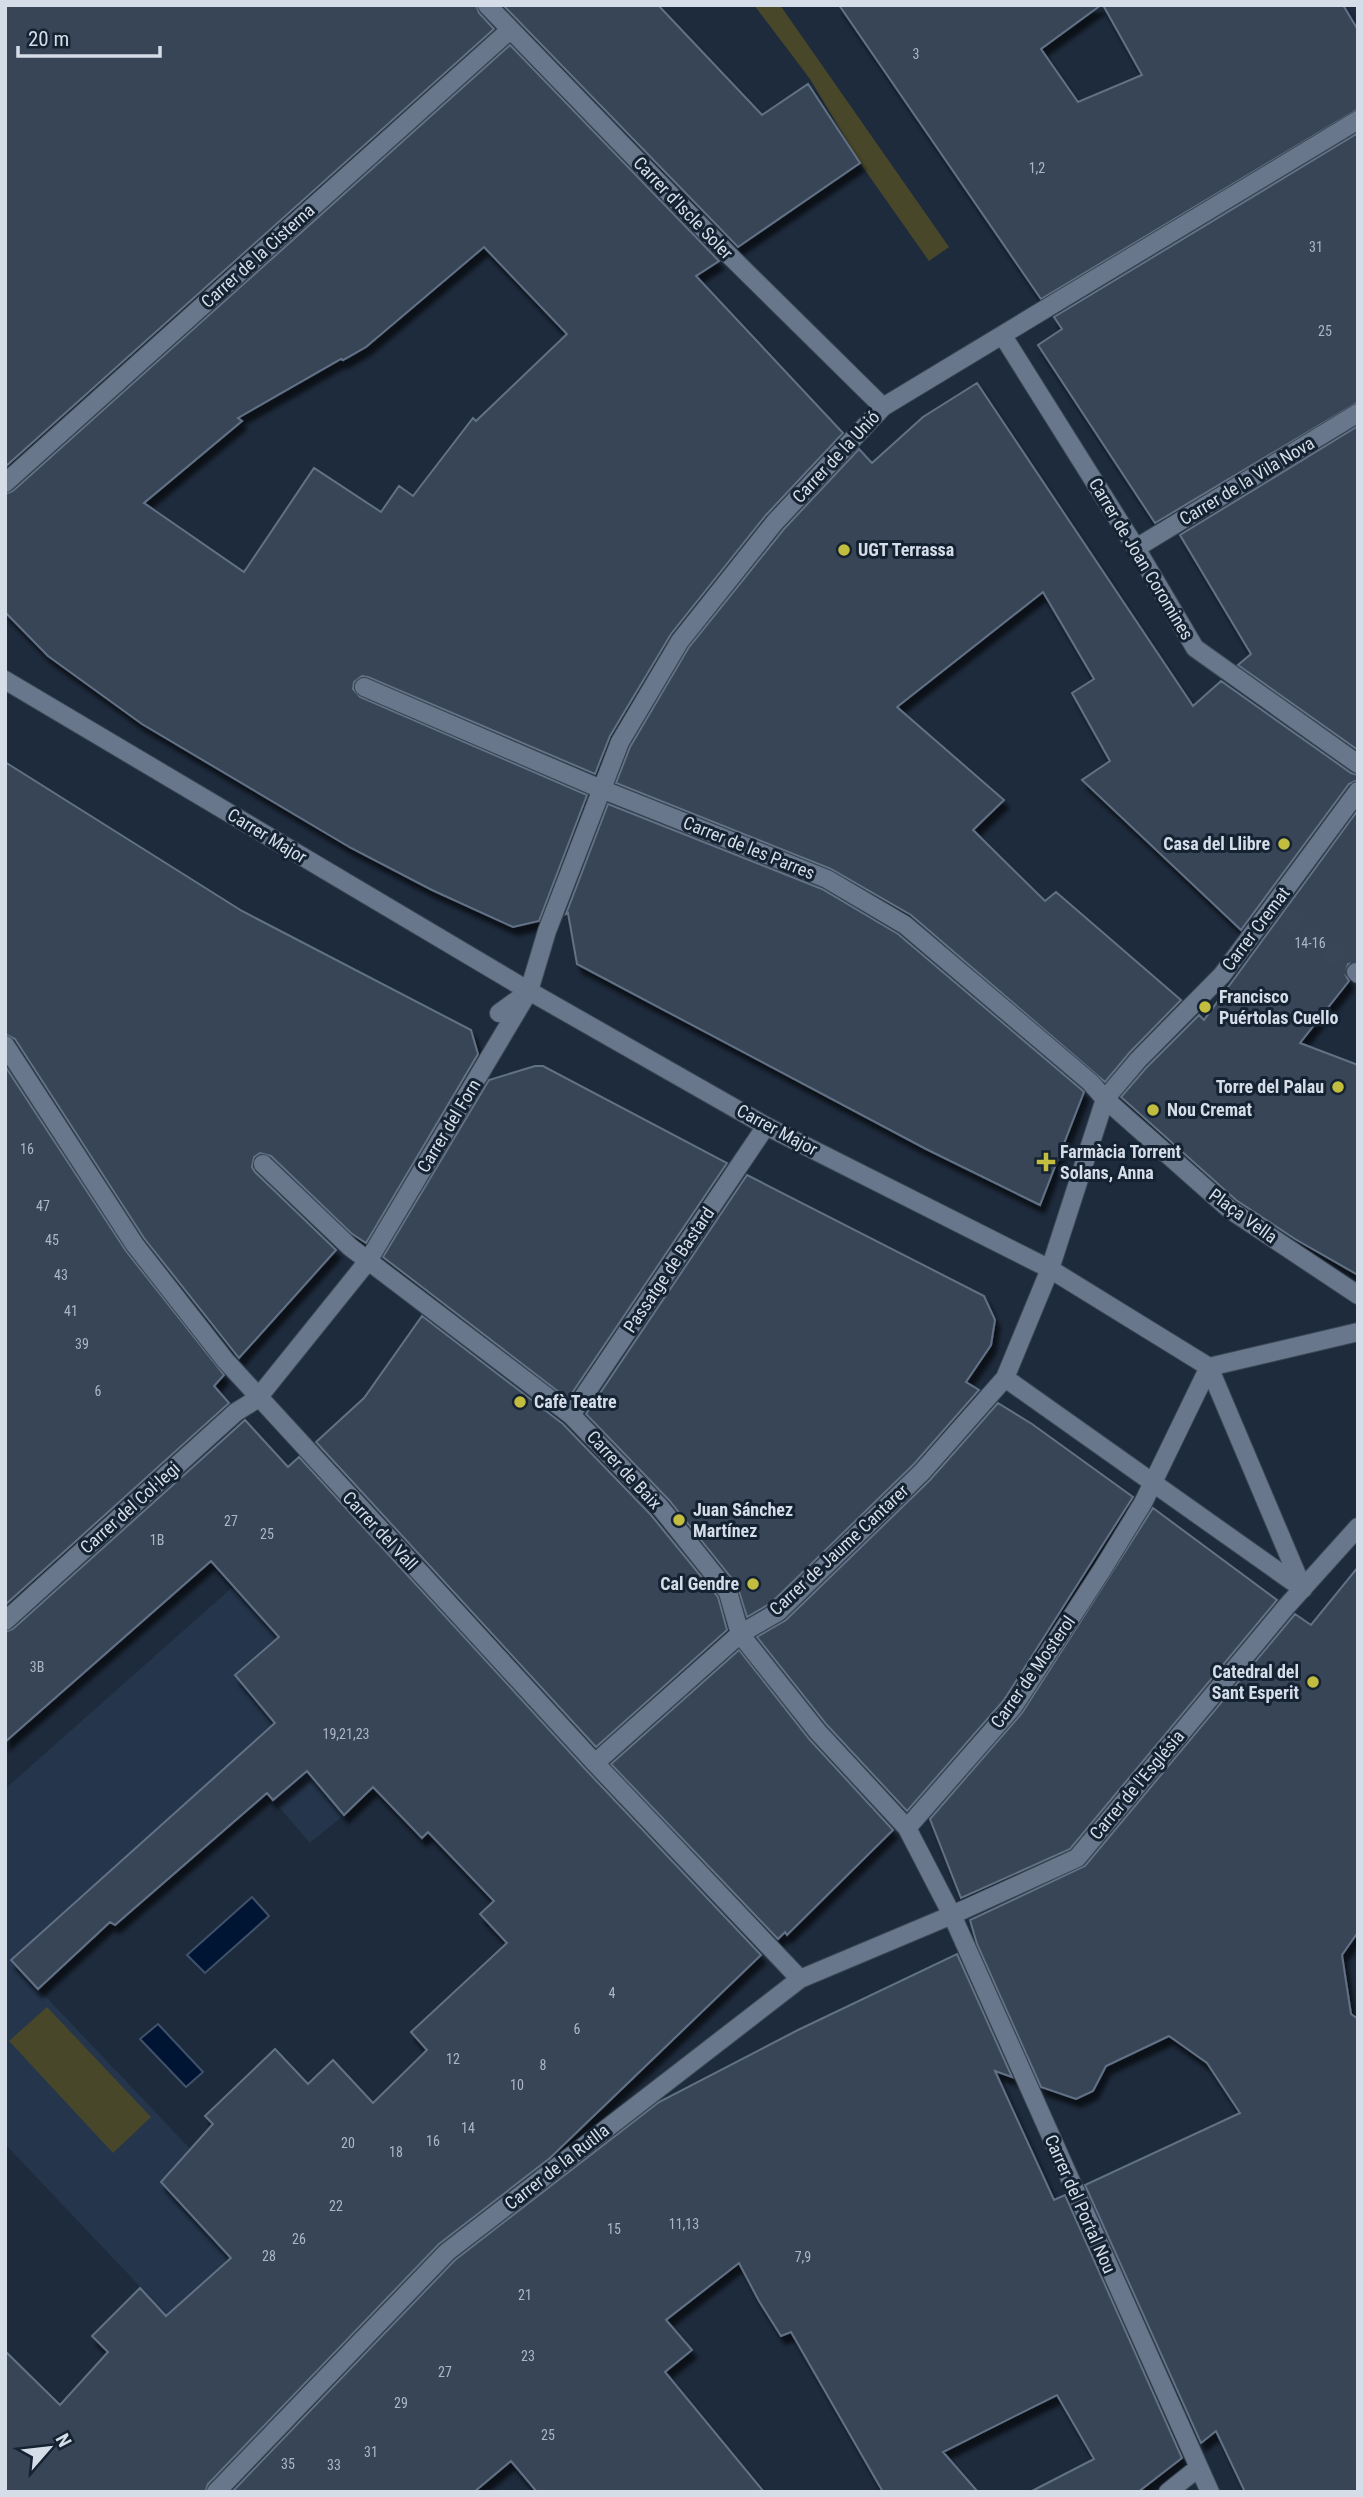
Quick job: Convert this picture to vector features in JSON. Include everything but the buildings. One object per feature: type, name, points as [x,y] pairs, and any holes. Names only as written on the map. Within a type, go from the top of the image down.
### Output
[{"type":"street","name":"Carrer d'Iscle Soler","points":[[487,5],[730,256],[883,407]]},
{"type":"street","name":"Carrer de la Cisterna","points":[[5,483],[510,30]]},
{"type":"street","name":"Carrer de la Unió","points":[[529,991],[547,931],[620,742],[680,641],[775,522],[883,407],[1358,120]]},
{"type":"street","name":"Carrer de Joan Coromines","points":[[1003,336],[1136,548],[1195,648],[1358,764]]},
{"type":"street","name":"Carrer de la Vila Nova","points":[[1136,548],[1358,414]]},
{"type":"street","name":"Carrer Major","points":[[5,680],[529,991],[766,1126],[1050,1269]]},
{"type":"street","name":"Carrer de les Parres","points":[[364,687],[601,789],[827,879],[905,925],[1090,1082]]},
{"type":"street","name":"Carrer Cremat","points":[[1110,1094],[1138,1060],[1222,975],[1279,912],[1358,791]]},
{"type":"street","points":[[499,1013],[529,991]]},
{"type":"street","name":"Carrer del Forn","points":[[257,1399],[368,1261],[529,991]]},
{"type":"street","name":"Carrer del Vall","points":[[5,1045],[135,1245],[257,1399],[800,1979]]},
{"type":"street","name":"Plaça Vella","points":[[1090,1082],[1110,1094],[1229,1209],[1358,1295]]},
{"type":"street","points":[[1110,1094],[1050,1269],[1004,1378],[1303,1589]]},
{"type":"street","name":"Passatge de Bastard","points":[[572,1415],[766,1126]]},
{"type":"street","name":"Carrer de Baix","points":[[263,1164],[350,1247],[572,1415],[660,1507],[728,1592],[740,1634],[818,1732],[907,1828],[952,1915]]},
{"type":"street","points":[[1050,1269],[1209,1367],[1303,1589]]},
{"type":"street","points":[[1209,1367],[1358,1332]]},
{"type":"street","points":[[1152,1483],[1209,1367]]},
{"type":"street","name":"Carrer de Jaume Cantarer","points":[[595,1763],[740,1634],[778,1612],[922,1472],[1004,1378]]},
{"type":"street","name":"Carrer del Col·legi","points":[[5,1621],[236,1412],[257,1399]]},
{"type":"street","name":"Carrer de Mosterol","points":[[907,1828],[1013,1707],[1102,1570],[1143,1503],[1152,1483]]},
{"type":"street","points":[[1303,1589],[1358,1527]]},
{"type":"street","name":"Carrer de l'Església","points":[[952,1915],[1077,1858],[1303,1589]]},
{"type":"street","name":"Carrer de la Rutlla","points":[[216,2492],[447,2252],[800,1979],[952,1915]]},
{"type":"street","name":"Carrer del Portal Nou","points":[[952,1915],[1210,2492]]},
{"type":"street","points":[[1168,2492],[1198,2468]]},
{"type":"shaded area","points":[[754,5],[780,5],[949,247],[929,261],[860,163],[810,79]]},
{"type":"shaded area","points":[[324,1506],[484,1683],[344,1815],[310,1843],[267,1793],[110,1921],[84,1893],[11,1960],[216,2176],[324,2338],[255,2408],[5,2144],[5,1789]]},
{"type":"shaded area","points":[[252,1897],[269,1916],[205,1973],[187,1955]]},
{"type":"shaded area","points":[[47,2007],[151,2117],[113,2153],[9,2041]]},
{"type":"shaded area","points":[[158,2024],[203,2072],[186,2087],[140,2039]]},
{"type":"tunnel","points":[[1284,916],[1356,972]]},
{"type":"place","name":"UGT Terrassa","points":[[844,550]]},
{"type":"place","name":"Casa del Llibre","points":[[1284,844]]},
{"type":"place","name":"Francisco Puértolas Cuello","points":[[1205,1007]]},
{"type":"place","name":"Torre del Palau","points":[[1338,1087]]},
{"type":"place","name":"Nou Cremat","points":[[1153,1110]]},
{"type":"place","name":"Farmàcia Torrent Solans, Anna","points":[[1046,1162]]},
{"type":"place","name":"Cafè Teatre","points":[[520,1402]]},
{"type":"place","name":"Juan Sánchez Martínez","points":[[679,1520]]},
{"type":"place","name":"Cal Gendre","points":[[753,1584]]},
{"type":"place","name":"Catedral del Sant Esperit","points":[[1313,1682]]}]
